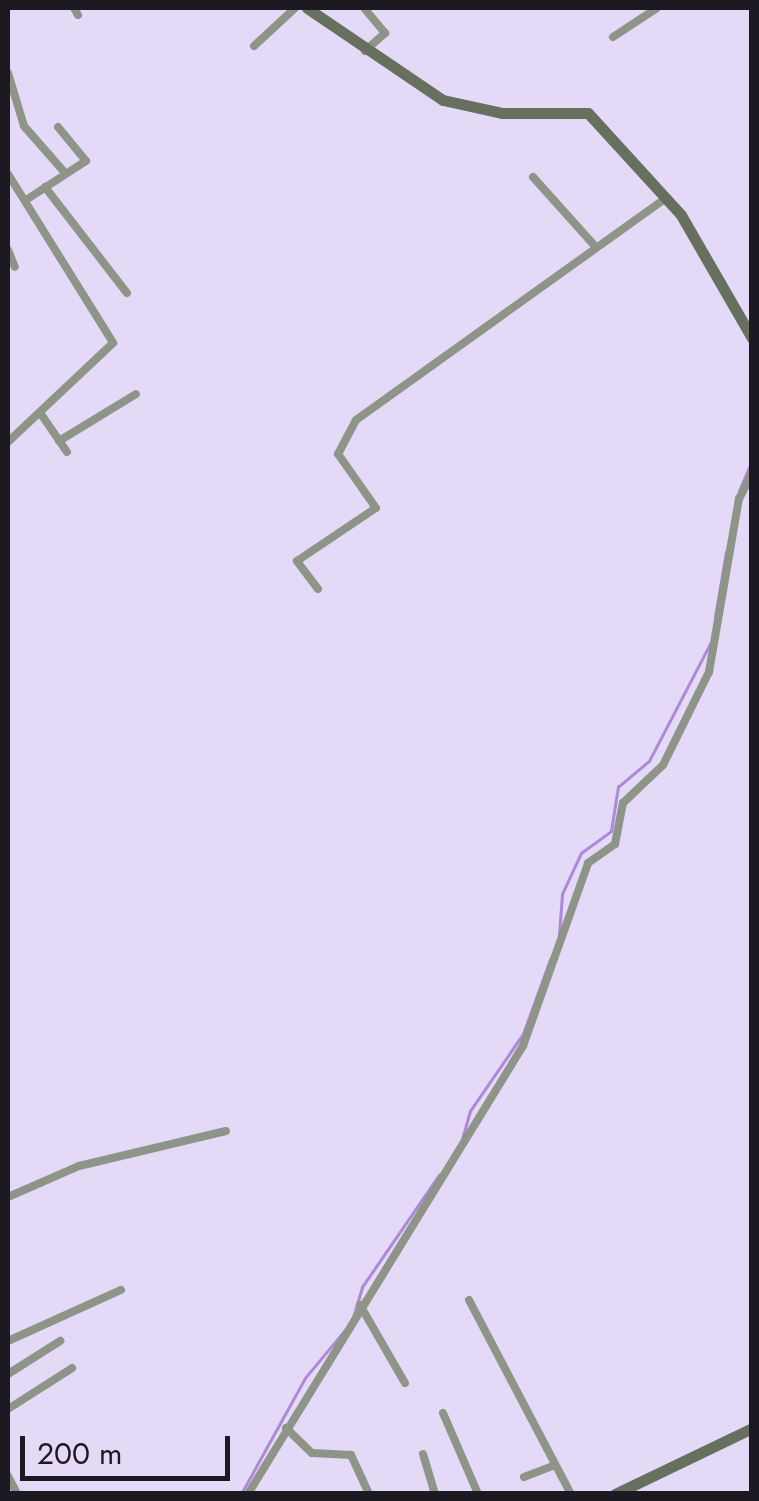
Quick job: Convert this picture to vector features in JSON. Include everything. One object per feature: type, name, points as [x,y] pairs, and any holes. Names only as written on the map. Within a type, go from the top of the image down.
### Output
[{"type":"street","points":[[254,46],[295,8]]},
{"type":"street","points":[[307,8],[364,52],[457,105],[588,112],[665,199],[752,338]]},
{"type":"street","points":[[364,8],[385,34],[364,52]]},
{"type":"street","points":[[613,37],[658,8]]},
{"type":"street","points":[[8,73],[24,126],[65,173]]},
{"type":"street","points":[[29,198],[86,157],[58,127]]},
{"type":"street","points":[[8,174],[29,198],[113,343],[8,442]]},
{"type":"street","points":[[532,177],[595,246]]},
{"type":"street","points":[[45,186],[127,293]]},
{"type":"street","points":[[318,589],[297,561],[376,508],[338,454],[344,435],[595,246],[665,199]]},
{"type":"street","points":[[8,250],[16,267]]},
{"type":"street","points":[[60,440],[136,394]]},
{"type":"street","points":[[41,414],[67,452]]},
{"type":"street","points":[[248,1494],[360,1305],[523,1046],[588,864],[615,844],[623,803],[663,765],[710,672],[738,499],[752,472]]},
{"type":"street","points":[[8,1197],[80,1166],[226,1131]]},
{"type":"street","points":[[8,1342],[121,1290]]},
{"type":"street","points":[[470,1300],[553,1466],[571,1494]]},
{"type":"street","points":[[360,1305],[404,1382]]},
{"type":"street","points":[[8,1374],[60,1341]]},
{"type":"street","points":[[8,1410],[72,1368]]},
{"type":"street","points":[[443,1414],[478,1494]]},
{"type":"street","points":[[286,1428],[312,1453],[351,1455],[369,1494]]},
{"type":"street","points":[[615,1494],[752,1428]]},
{"type":"street","points":[[423,1454],[435,1494]]},
{"type":"street","points":[[524,1477],[553,1466]]},
{"type":"street","points":[[8,1476],[18,1494]]},
{"type":"waterway","points":[[739,491],[752,460]]},
{"type":"waterway","points":[[715,617],[726,552]]},
{"type":"waterway","points":[[559,935],[562,894],[581,853],[611,831],[618,787],[649,761],[710,644]]},
{"type":"waterway","points":[[462,1139],[470,1111],[523,1034],[550,960]]},
{"type":"waterway","points":[[353,1317],[362,1287],[439,1175]]},
{"type":"waterway","points":[[241,1494],[305,1378],[344,1331]]}]
